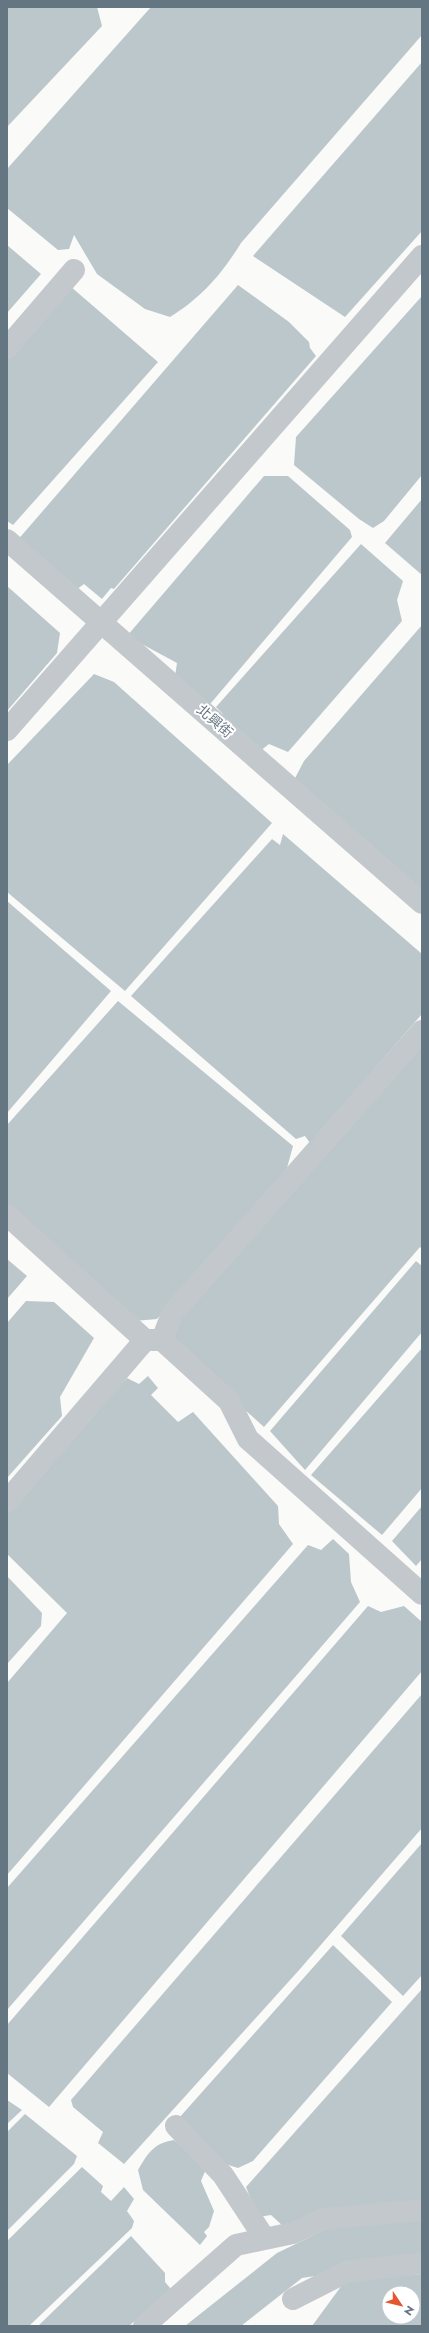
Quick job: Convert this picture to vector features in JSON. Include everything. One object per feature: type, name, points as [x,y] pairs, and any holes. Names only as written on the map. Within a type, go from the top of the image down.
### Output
[{"type":"street","points":[[7,730],[422,256]]},
{"type":"street","points":[[7,348],[74,270]]},
{"type":"street","name":"北興街","points":[[7,540],[422,903]]},
{"type":"street","points":[[7,1501],[154,1340],[172,1314],[422,1032]]},
{"type":"street","points":[[7,1215],[154,1340],[229,1401],[248,1439],[422,1594]]},
{"type":"street","points":[[176,2126],[223,2175],[265,2239]]},
{"type":"street","points":[[144,2326],[236,2245],[293,2233],[324,2219],[422,2210]]},
{"type":"street","points":[[293,2299],[346,2272],[422,2262]]},
{"type":"shaded area","points":[[7,7],[97,7],[102,26],[7,127]]},
{"type":"shaded area","points":[[151,7],[422,7],[422,35],[241,243],[226,265],[210,284],[192,302],[170,317],[145,309],[97,274],[74,235],[69,249],[58,250],[7,208],[7,169]]},
{"type":"shaded area","points":[[422,62],[422,231],[345,317],[253,256]]},
{"type":"shaded area","points":[[7,245],[41,274],[7,313]]},
{"type":"shaded area","points":[[238,285],[289,322],[309,342],[310,348],[316,356],[114,589],[111,588],[102,599],[84,584],[76,590],[16,542]]},
{"type":"shaded area","points":[[70,286],[158,362],[13,525],[7,521],[7,360]]},
{"type":"shaded area","points":[[422,296],[422,475],[384,521],[373,528],[359,519],[294,465],[296,437]]},
{"type":"shaded area","points":[[264,476],[288,476],[350,530],[352,537],[205,710],[174,684],[177,663],[127,636]]},
{"type":"shaded area","points":[[422,499],[422,575],[385,543]]},
{"type":"shaded area","points":[[361,544],[403,581],[397,600],[402,621],[288,752],[269,744],[255,755],[218,720],[223,714],[216,707]]},
{"type":"shaded area","points":[[7,586],[60,633],[57,653],[7,711]]},
{"type":"shaded area","points":[[422,625],[422,897],[293,782],[304,761]]},
{"type":"shaded area","points":[[94,674],[114,682],[272,823],[125,991],[7,892],[7,765]]},
{"type":"shaded area","points":[[283,834],[422,954],[422,1014],[310,1143],[305,1136],[296,1139],[131,996],[272,839],[280,845]]},
{"type":"shaded area","points":[[7,901],[111,991],[7,1113]]},
{"type":"shaded area","points":[[118,1001],[293,1146],[287,1168],[157,1319],[134,1321],[7,1209],[7,1125]]},
{"type":"shaded area","points":[[422,1036],[422,1249],[420,1247],[264,1427],[172,1345],[175,1322]]},
{"type":"shaded area","points":[[7,1259],[27,1276],[7,1299]]},
{"type":"shaded area","points":[[416,1261],[422,1266],[422,1332],[305,1470],[270,1431]]},
{"type":"shaded area","points":[[26,1301],[54,1302],[94,1338],[60,1397],[62,1416],[7,1478],[7,1323]]},
{"type":"shaded area","points":[[422,1348],[422,1488],[382,1535],[311,1475]]},
{"type":"shaded area","points":[[148,1376],[158,1388],[151,1395],[178,1422],[193,1412],[278,1506],[279,1524],[293,1544],[7,1875],[7,1683],[67,1613],[7,1554],[7,1507],[127,1378],[139,1384]]},
{"type":"shaded area","points":[[422,1506],[422,1559],[416,1566],[392,1541]]},
{"type":"shaded area","points":[[333,1539],[349,1554],[351,1582],[360,1602],[7,2010],[7,1888],[308,1545],[321,1550]]},
{"type":"shaded area","points":[[7,1576],[42,1613],[41,1626],[7,1664]]},
{"type":"shaded area","points":[[368,1606],[381,1612],[404,1606],[422,1622],[422,1671],[49,2107],[7,2073],[7,2025]]},
{"type":"shaded area","points":[[422,1694],[422,1828],[300,1969],[124,2164],[98,2143],[103,2132],[73,2107],[71,2100]]},
{"type":"shaded area","points":[[422,1843],[422,1975],[403,1996],[341,1936]]},
{"type":"shaded area","points":[[333,1945],[392,2002],[253,2161],[238,2168],[219,2162],[179,2118]]},
{"type":"shaded area","points":[[422,1989],[422,2202],[284,2227],[271,2215],[258,2217],[246,2187]]},
{"type":"shaded area","points":[[7,2100],[22,2110],[7,2124]]},
{"type":"shaded area","points":[[25,2114],[77,2156],[74,2164],[7,2231],[7,2132]]},
{"type":"shaded area","points":[[174,2140],[206,2169],[201,2181],[214,2211],[209,2227],[204,2232],[207,2236],[200,2245],[143,2190],[138,2170],[156,2146],[167,2141]]},
{"type":"shaded area","points":[[82,2167],[103,2186],[101,2192],[111,2201],[124,2187],[134,2199],[127,2211],[134,2221],[132,2228],[29,2326],[7,2326],[7,2241]]},
{"type":"shaded area","points":[[422,2218],[422,2260],[302,2278],[241,2326],[185,2326],[277,2253],[329,2228]]},
{"type":"shaded area","points":[[131,2236],[165,2273],[165,2282],[171,2289],[129,2326],[38,2326]]},
{"type":"shaded area","points":[[422,2274],[422,2326],[312,2326],[345,2281]]}]
